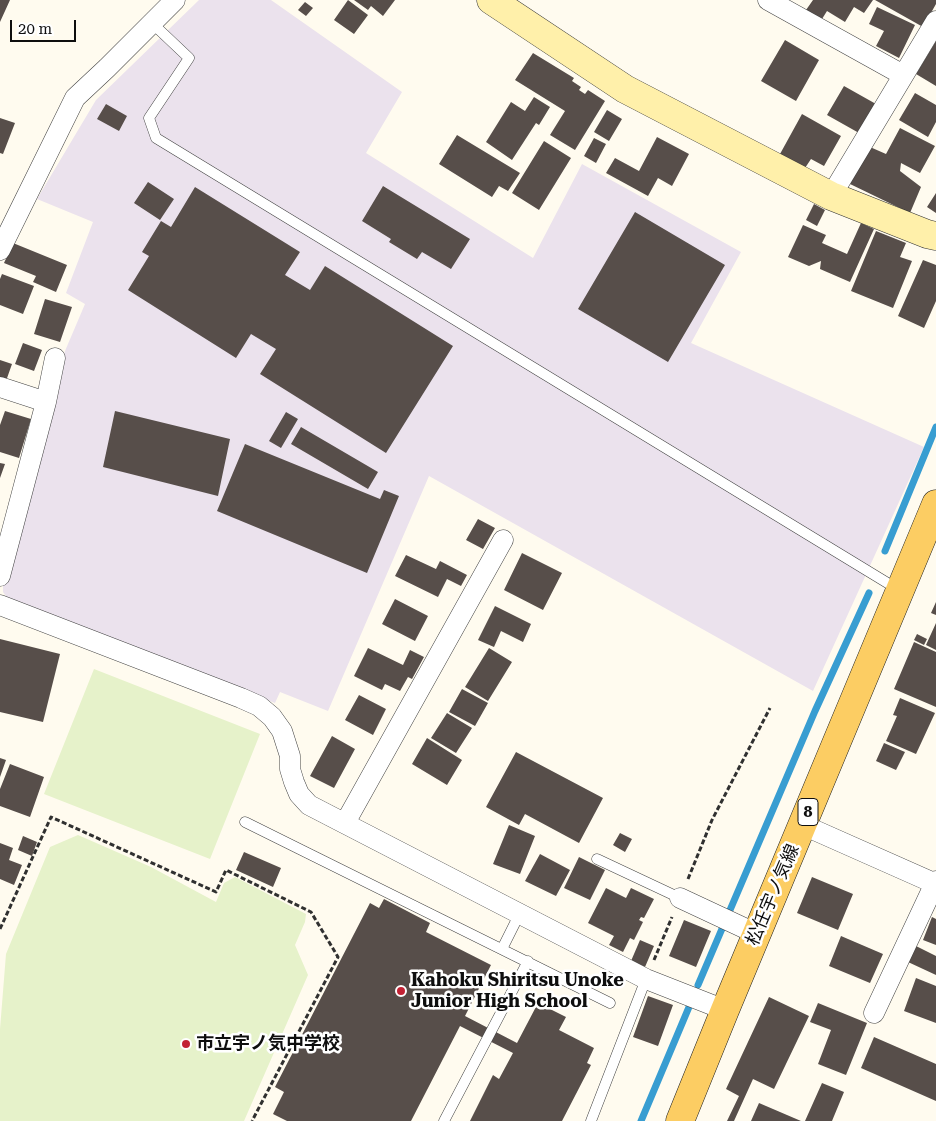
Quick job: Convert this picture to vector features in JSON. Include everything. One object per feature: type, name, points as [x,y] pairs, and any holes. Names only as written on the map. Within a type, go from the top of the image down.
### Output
[{"type":"main road","name":"松任宇ノ気線","points":[[680,1121],[704,1002],[736,924],[803,825],[900,590],[929,538],[936,504]]},
{"type":"street","points":[[0,250],[75,98],[175,0]]},
{"type":"street","points":[[491,0],[625,90],[831,196],[926,234],[936,236]]},
{"type":"street","points":[[768,0],[904,75]]},
{"type":"street","points":[[831,196],[936,21]]},
{"type":"street","points":[[0,576],[56,358]]},
{"type":"street","points":[[0,387],[46,402]]},
{"type":"street","points":[[345,823],[503,540]]},
{"type":"street","points":[[0,605],[259,706],[282,731],[290,756],[292,775],[299,794],[309,804],[646,979],[704,1002]]},
{"type":"street","points":[[803,825],[936,883],[874,1013]]},
{"type":"street","points":[[680,898],[736,924]]},
{"type":"lane","points":[[152,23],[189,58],[149,118],[156,138],[900,590]]},
{"type":"lane","points":[[245,822],[610,1003]]},
{"type":"lane","points":[[597,858],[680,898]]},
{"type":"lane","points":[[502,949],[520,913]]},
{"type":"lane","points":[[444,1121],[528,961]]},
{"type":"lane","points":[[591,1121],[646,979]]},
{"type":"path","points":[[646,979],[712,820],[770,708]]},
{"type":"path","points":[[0,929],[51,817],[216,892],[226,870],[311,912],[338,957],[252,1121]]},
{"type":"shaded area","points":[[199,0],[271,0],[402,92],[366,153],[533,258],[582,164],[741,252],[691,343],[924,447],[813,691],[429,476],[328,711],[280,692],[275,703],[8,599],[3,592],[3,582],[65,351],[85,304],[66,293],[93,222],[37,199],[96,100]]},
{"type":"green space","points":[[94,669],[260,734],[210,859],[44,794]]},
{"type":"green space","points":[[78,835],[151,867],[216,902],[224,883],[235,877],[306,914],[305,922],[295,945],[308,975],[244,1121],[0,1121],[0,1029],[6,954],[50,847]]},
{"type":"building","points":[[0,0],[10,0],[0,22]]},
{"type":"building","points":[[348,0],[368,15],[354,34],[334,20]]},
{"type":"building","points":[[354,0],[395,0],[383,16],[371,6],[368,10]]},
{"type":"building","points":[[813,0],[873,0],[864,13],[854,7],[845,22],[827,11],[822,19],[806,10]]},
{"type":"building","points":[[875,0],[936,0],[936,4],[923,27]]},
{"type":"building","points":[[305,2],[313,8],[306,16],[298,10]]},
{"type":"building","points":[[877,7],[915,25],[899,58],[876,46],[884,31],[869,24]]},
{"type":"building","points":[[785,40],[819,60],[796,101],[761,81]]},
{"type":"building","points":[[936,41],[936,86],[916,74]]},
{"type":"building","points":[[533,53],[574,78],[572,81],[581,87],[579,90],[585,94],[588,90],[605,101],[575,150],[550,135],[565,111],[515,80]]},
{"type":"building","points":[[844,86],[876,104],[859,133],[827,115]]},
{"type":"building","points":[[915,93],[936,105],[936,122],[928,137],[899,120]]},
{"type":"building","points":[[534,97],[550,107],[539,125],[536,123],[512,160],[486,142],[511,102],[525,111]]},
{"type":"building","points":[[106,104],[127,116],[119,131],[97,119]]},
{"type":"building","points":[[607,110],[622,119],[609,141],[594,132]]},
{"type":"building","points":[[802,114],[841,136],[824,166],[811,159],[805,168],[780,154]]},
{"type":"building","points":[[0,118],[15,123],[3,154],[0,153]]},
{"type":"building","points":[[900,128],[935,146],[920,173],[901,163],[900,171],[921,187],[910,213],[850,184],[870,147],[886,154]]},
{"type":"building","points":[[457,135],[520,173],[508,191],[499,186],[492,197],[439,164]]},
{"type":"building","points":[[657,137],[689,154],[672,186],[658,178],[648,196],[606,173],[615,158],[639,171]]},
{"type":"building","points":[[594,138],[606,144],[596,163],[584,156]]},
{"type":"building","points":[[544,141],[571,158],[539,210],[512,193]]},
{"type":"building","points":[[148,182],[174,199],[160,220],[134,203]]},
{"type":"building","points":[[383,186],[470,239],[451,269],[422,252],[417,259],[389,242],[391,239],[362,221]]},
{"type":"building","points":[[195,187],[300,252],[285,275],[310,290],[325,266],[453,346],[386,453],[260,374],[276,349],[251,334],[236,358],[128,290],[149,256],[142,252],[161,221],[171,227]]},
{"type":"building","points":[[936,193],[936,213],[927,207]]},
{"type":"building","points":[[814,204],[825,210],[817,226],[806,220]]},
{"type":"building","points":[[635,212],[725,265],[668,362],[578,309]]},
{"type":"building","points":[[861,223],[874,229],[850,282],[820,269],[821,261],[809,266],[788,257],[803,225],[826,235],[822,243],[847,254]]},
{"type":"building","points":[[876,231],[906,243],[900,257],[912,261],[893,308],[851,291]]},
{"type":"building","points":[[13,243],[67,265],[56,292],[33,282],[36,276],[4,263]]},
{"type":"building","points":[[923,260],[936,265],[936,301],[924,328],[898,316]]},
{"type":"building","points":[[2,274],[34,286],[23,314],[0,305],[0,279]]},
{"type":"building","points":[[45,299],[72,307],[60,342],[34,334]]},
{"type":"building","points":[[23,343],[42,350],[34,371],[15,364]]},
{"type":"building","points":[[0,360],[12,364],[6,381],[0,378]]},
{"type":"building","points":[[5,411],[31,419],[19,458],[0,452],[0,425]]},
{"type":"building","points":[[115,411],[230,439],[218,496],[103,467]]},
{"type":"building","points":[[286,412],[298,419],[281,448],[269,441]]},
{"type":"building","points":[[301,427],[378,472],[368,489],[291,444]]},
{"type":"building","points":[[245,444],[380,499],[384,490],[399,496],[367,573],[217,511]]},
{"type":"building","points":[[0,463],[5,464],[0,478]]},
{"type":"building","points":[[478,519],[495,528],[483,549],[466,540]]},
{"type":"building","points":[[522,553],[562,573],[543,610],[504,590]]},
{"type":"building","points":[[406,555],[436,569],[440,561],[467,575],[461,586],[447,579],[438,597],[395,576]]},
{"type":"building","points":[[395,599],[428,616],[415,641],[382,624]]},
{"type":"building","points":[[936,602],[936,615],[931,613]]},
{"type":"building","points":[[495,606],[531,624],[523,642],[501,631],[494,647],[478,640]]},
{"type":"building","points":[[936,623],[936,650],[926,645]]},
{"type":"building","points":[[917,634],[927,639],[924,645],[914,640]]},
{"type":"building","points":[[0,639],[60,654],[43,722],[0,712]]},
{"type":"building","points":[[914,642],[936,652],[936,707],[894,689]]},
{"type":"building","points":[[368,648],[403,665],[410,650],[424,657],[412,679],[408,677],[400,691],[385,684],[382,690],[354,676]]},
{"type":"building","points":[[489,648],[512,662],[488,701],[465,687]]},
{"type":"building","points":[[462,689],[488,703],[475,726],[449,712]]},
{"type":"building","points":[[359,695],[386,709],[373,735],[345,720]]},
{"type":"building","points":[[900,698],[935,713],[916,754],[886,741],[897,716],[893,715]]},
{"type":"building","points":[[447,713],[472,728],[456,753],[431,738]]},
{"type":"building","points":[[332,736],[355,749],[334,788],[310,776]]},
{"type":"building","points":[[427,738],[462,760],[447,785],[412,764]]},
{"type":"building","points":[[884,743],[905,752],[896,770],[876,761]]},
{"type":"building","points":[[516,752],[603,798],[579,843],[525,814],[519,825],[486,807]]},
{"type":"building","points":[[0,758],[6,760],[0,777]]},
{"type":"building","points":[[10,764],[44,777],[30,817],[0,806],[0,789]]},
{"type":"building","points":[[509,825],[535,836],[520,874],[493,864]]},
{"type":"building","points":[[620,833],[632,839],[625,852],[613,845]]},
{"type":"building","points":[[23,836],[37,842],[32,856],[18,850]]},
{"type":"building","points":[[0,843],[13,848],[9,860],[22,865],[14,885],[0,879]]},
{"type":"building","points":[[244,852],[281,868],[273,887],[236,870]]},
{"type":"building","points":[[540,854],[570,870],[556,896],[525,881]]},
{"type":"building","points":[[579,857],[605,870],[590,900],[564,888]]},
{"type":"building","points":[[812,877],[853,894],[838,930],[797,913]]},
{"type":"building","points":[[606,888],[626,898],[631,888],[654,899],[644,918],[641,917],[639,920],[643,922],[634,940],[630,938],[623,952],[609,945],[614,936],[588,923]]},
{"type":"building","name":"Kahoku Shiritsu Unoke Junior High School","points":[[384,899],[430,923],[426,932],[491,965],[465,1016],[517,1043],[538,1003],[566,1017],[559,1030],[594,1048],[587,1063],[591,1065],[562,1121],[470,1121],[493,1075],[499,1079],[513,1053],[460,1026],[411,1121],[287,1121],[273,1114],[284,1092],[275,1087],[370,903],[379,908]]},
{"type":"building","points":[[932,917],[936,919],[936,945],[923,940]]},
{"type":"building","points":[[684,920],[711,931],[696,967],[669,956]]},
{"type":"building","points":[[841,936],[883,954],[870,983],[829,966]]},
{"type":"building","points":[[640,940],[654,946],[645,967],[631,961]]},
{"type":"building","points":[[916,946],[936,956],[936,975],[908,962]]},
{"type":"building","points":[[916,978],[936,986],[936,1023],[904,1011]]},
{"type":"building","points":[[648,996],[673,1005],[658,1046],[633,1037]]},
{"type":"building","points":[[769,997],[809,1016],[774,1089],[753,1079],[734,1121],[727,1121],[739,1096],[726,1089]]},
{"type":"building","points":[[818,1003],[867,1023],[846,1075],[818,1064],[831,1030],[810,1022]]},
{"type":"building","points":[[874,1037],[936,1064],[936,1101],[861,1068]]},
{"type":"building","points":[[822,1083],[844,1092],[832,1121],[805,1121]]},
{"type":"building","points":[[759,1103],[801,1121],[751,1121]]},
{"type":"waterway","points":[[885,551],[936,427]]},
{"type":"waterway","points":[[698,985],[815,711],[869,593]]},
{"type":"waterway","points":[[641,1121],[689,1007]]},
{"type":"place","name":"Kahoku Shiritsu Unoke Junior High School","points":[[401,991]]},
{"type":"place","name":"市立宇ノ気中学校","points":[[186,1044]]}]
